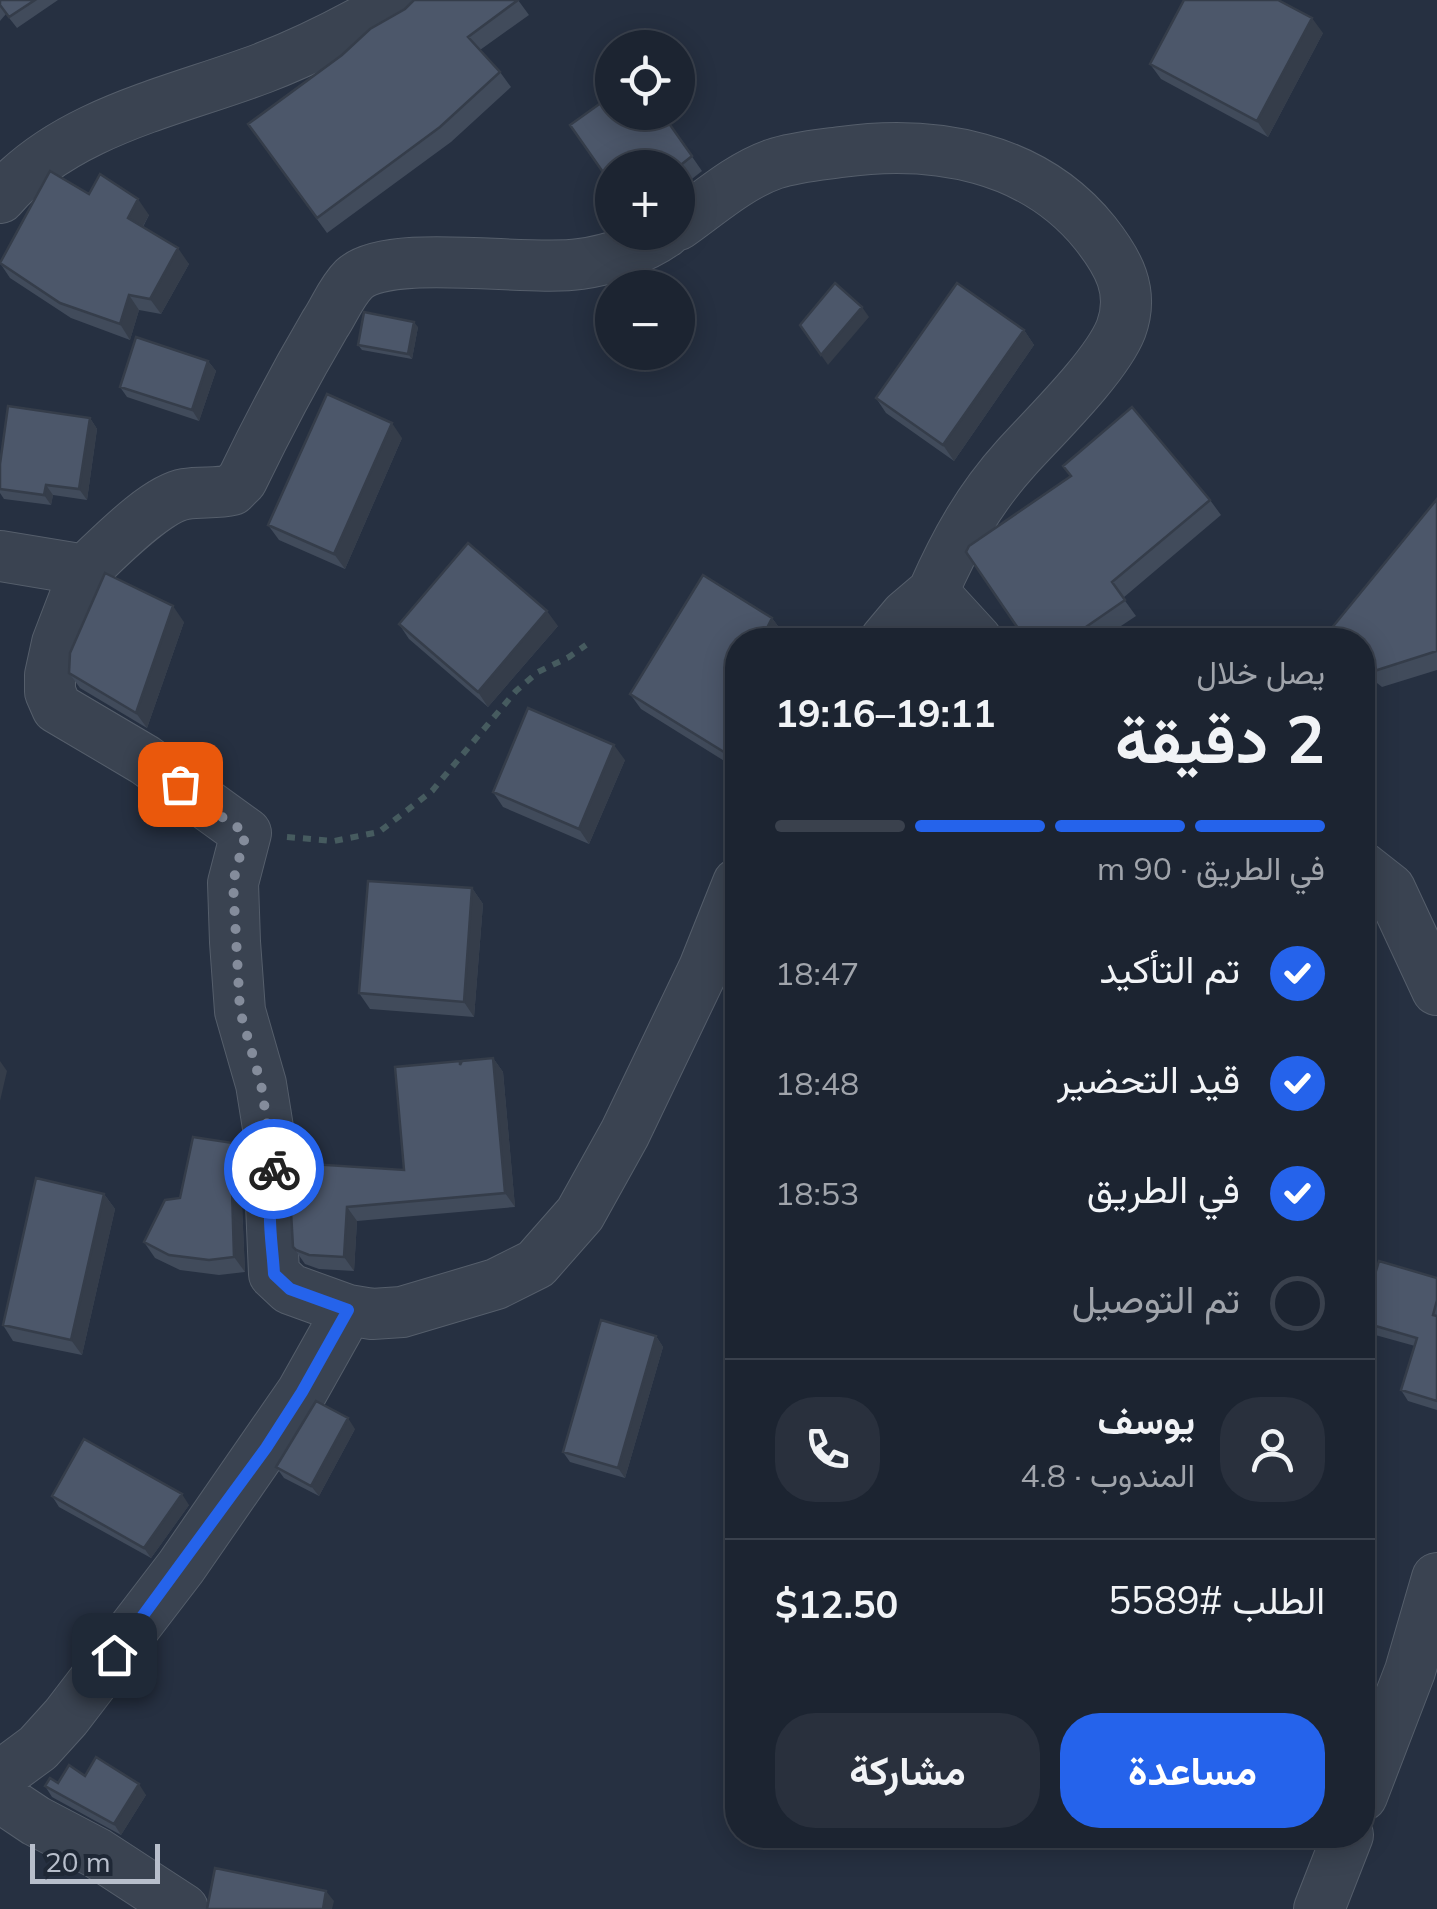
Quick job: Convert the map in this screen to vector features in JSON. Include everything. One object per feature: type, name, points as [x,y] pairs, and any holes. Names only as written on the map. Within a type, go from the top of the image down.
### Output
[{"type":"street","points":[[0,198],[13,182],[46,156],[74,140],[150,107],[304,52],[400,0]]},
{"type":"street","points":[[695,212],[773,164],[862,149],[935,148],[1004,166],[1062,198],[1121,268],[1128,298],[1121,330],[1104,359],[983,498],[958,536],[933,592],[895,628]]},
{"type":"street","points":[[631,250],[580,264],[483,266],[406,261],[370,268],[356,278],[342,294],[286,389],[242,480],[232,490],[218,494],[181,494],[172,499],[133,525],[85,570],[56,643],[50,692],[57,708],[132,751],[246,833],[233,882],[235,942],[240,1011],[261,1084],[277,1184],[270,1204],[274,1274],[290,1289],[348,1310],[372,1314],[402,1312],[496,1284],[536,1264],[580,1214],[625,1132],[725,916]]},
{"type":"street","points":[[0,556],[85,570]]},
{"type":"street","points":[[933,592],[965,628]]},
{"type":"street","points":[[1375,877],[1390,889],[1437,990]]},
{"type":"street","points":[[0,1776],[38,1748],[66,1717],[181,1568],[302,1392],[348,1310]]},
{"type":"street","points":[[1375,1762],[1410,1671],[1437,1578]]},
{"type":"street","points":[[0,1797],[98,1853],[184,1909]]},
{"type":"street","points":[[1320,1909],[1343,1848]]},
{"type":"path","points":[[246,833],[334,841],[379,832],[432,790],[516,691],[538,672],[586,645]]},
{"type":"building","points":[[0,0],[35,0],[9,17]]},
{"type":"building","points":[[414,0],[518,0],[468,37],[500,72],[440,127],[317,218],[248,124],[342,55],[370,29]]},
{"type":"building","points":[[1184,0],[1278,0],[1312,18],[1257,121],[1150,64]]},
{"type":"building","points":[[595,107],[595,130],[674,130],[688,150],[595,150],[595,161],[570,125]]},
{"type":"building","points":[[50,171],[89,194],[100,174],[138,199],[128,218],[178,248],[150,299],[129,295],[120,324],[60,303],[0,263]]},
{"type":"building","points":[[835,283],[862,307],[821,355],[800,325]]},
{"type":"building","points":[[957,283],[1024,330],[943,445],[876,398]]},
{"type":"building","points":[[364,312],[414,322],[408,354],[358,345]]},
{"type":"building","points":[[136,337],[208,361],[192,410],[120,387]]},
{"type":"building","points":[[327,394],[392,423],[334,554],[268,525]]},
{"type":"building","points":[[8,406],[90,418],[79,489],[46,485],[44,495],[0,489]]},
{"type":"building","points":[[1132,407],[1210,500],[1112,582],[1125,600],[1084,628],[1018,628],[966,552],[969,546],[1071,476],[1063,466]]},
{"type":"building","points":[[1437,499],[1437,651],[1375,671],[1375,628],[1332,628]]},
{"type":"building","points":[[468,543],[547,611],[478,692],[399,624]]},
{"type":"building","points":[[105,573],[173,606],[136,713],[69,673],[70,653]]},
{"type":"building","points":[[703,575],[772,618],[767,628],[725,628],[724,752],[630,694]]},
{"type":"building","points":[[528,708],[614,745],[579,829],[493,792]]},
{"type":"building","points":[[368,881],[472,888],[464,1002],[359,993]]},
{"type":"building","points":[[493,1058],[505,1193],[347,1207],[344,1257],[309,1255],[293,1247],[290,1194],[295,1163],[404,1170],[395,1067],[460,1061],[460,1065],[462,1061]]},
{"type":"building","points":[[193,1137],[233,1143],[237,1167],[232,1190],[234,1257],[209,1260],[169,1255],[144,1242],[165,1200],[180,1198]]},
{"type":"building","points":[[36,1178],[104,1194],[71,1340],[3,1325]]},
{"type":"building","points":[[1379,1261],[1437,1278],[1433,1315],[1437,1316],[1437,1401],[1401,1390],[1417,1338],[1375,1326],[1375,1274]]},
{"type":"building","points":[[601,1320],[656,1336],[618,1468],[563,1452]]},
{"type":"building","points":[[316,1401],[348,1418],[311,1486],[276,1467]]},
{"type":"building","points":[[84,1439],[182,1494],[144,1548],[52,1496]]},
{"type":"building","points":[[96,1757],[139,1784],[114,1824],[45,1786],[50,1778],[58,1783],[69,1765],[85,1776]]},
{"type":"building","points":[[215,1868],[326,1891],[323,1909],[207,1909]]},
{"type":"way so far","points":[[180,784],[246,833],[233,882],[240,1011],[261,1084],[274,1169]]},
{"type":"route","points":[[114,1655],[266,1448],[348,1310],[290,1289],[274,1274],[270,1204],[277,1184],[274,1169]]}]
